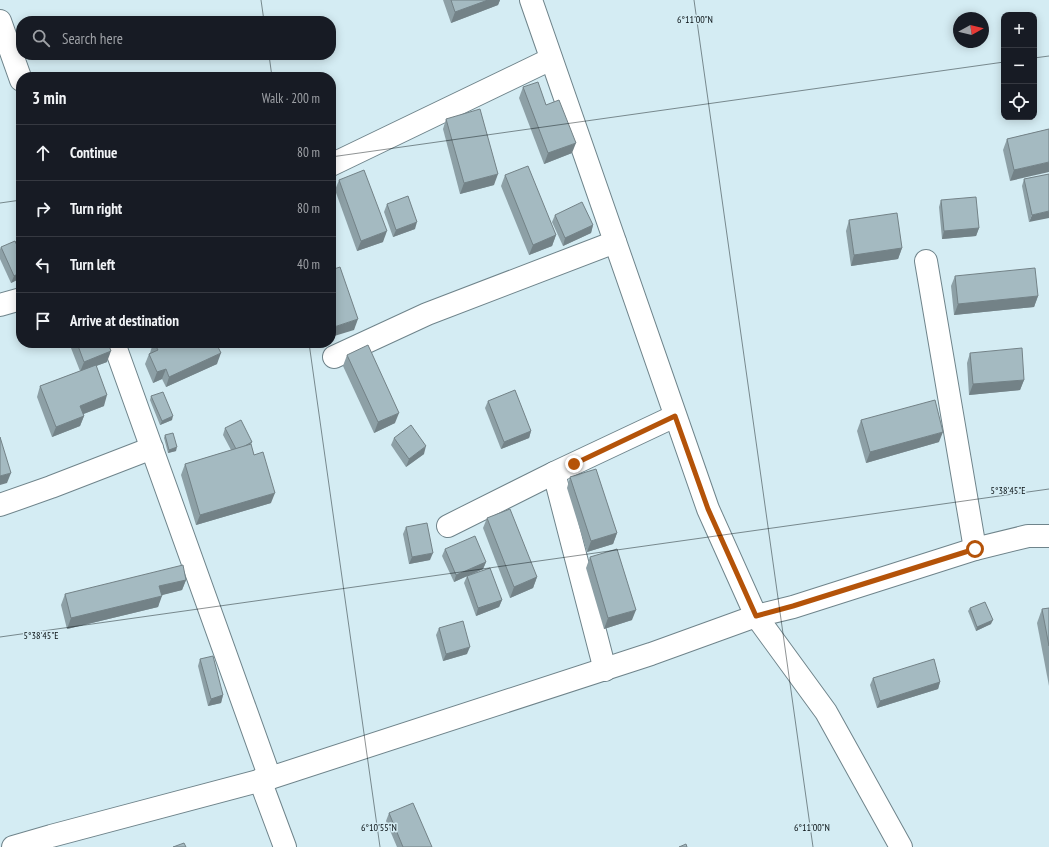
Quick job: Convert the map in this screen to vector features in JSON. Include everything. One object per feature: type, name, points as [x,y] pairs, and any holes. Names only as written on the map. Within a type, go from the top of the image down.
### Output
[{"type":"street","points":[[531,0],[708,509],[756,616],[826,712],[901,847]]},
{"type":"street","points":[[0,21],[18,72]]},
{"type":"street","points":[[336,163],[551,60]]},
{"type":"street","points":[[334,357],[426,314],[615,242]]},
{"type":"street","points":[[926,261],[975,549]]},
{"type":"street","points":[[0,305],[16,300]]},
{"type":"street","points":[[116,348],[152,448],[265,779],[285,847]]},
{"type":"street","points":[[448,526],[554,473],[675,416]]},
{"type":"street","points":[[0,505],[152,448]]},
{"type":"street","points":[[554,473],[605,670]]},
{"type":"street","points":[[13,847],[50,841],[265,779],[605,670],[756,616],[793,606],[975,549],[1028,536],[1049,536]]},
{"type":"building","points":[[451,0],[488,0],[455,12]]},
{"type":"building","points":[[538,82],[546,105],[559,100],[576,143],[548,153],[523,87]]},
{"type":"building","points":[[480,109],[498,174],[464,183],[446,119]]},
{"type":"building","points":[[1049,129],[1049,162],[1014,170],[1007,139]]},
{"type":"building","points":[[528,166],[556,235],[533,245],[505,175]]},
{"type":"building","points":[[364,170],[387,231],[361,241],[339,180]]},
{"type":"building","points":[[1049,174],[1049,211],[1032,215],[1024,179]]},
{"type":"building","points":[[408,196],[417,222],[396,230],[387,204]]},
{"type":"building","points":[[976,197],[979,228],[944,231],[941,200]]},
{"type":"building","points":[[582,202],[593,225],[565,238],[555,215]]},
{"type":"building","points":[[897,213],[902,248],[854,255],[849,220]]},
{"type":"building","points":[[15,241],[16,243],[16,275],[14,276],[1,247]]},
{"type":"building","points":[[340,267],[358,319],[336,326],[336,268]]},
{"type":"building","points":[[1035,268],[1038,296],[958,304],[955,276]]},
{"type":"building","points":[[368,345],[399,413],[378,422],[347,355]]},
{"type":"building","points":[[79,348],[110,348],[111,351],[84,362]]},
{"type":"building","points":[[157,348],[218,348],[221,353],[169,377],[166,369],[157,372],[149,354],[158,350]]},
{"type":"building","points":[[1022,348],[1024,380],[973,384],[970,353]]},
{"type":"building","points":[[96,365],[107,395],[80,406],[84,416],[56,427],[40,386]]},
{"type":"building","points":[[515,390],[531,431],[504,442],[488,401]]},
{"type":"building","points":[[163,392],[173,416],[162,421],[151,396]]},
{"type":"building","points":[[935,400],[943,432],[870,452],[861,420]]},
{"type":"building","points":[[241,420],[252,442],[236,449],[225,428]]},
{"type":"building","points":[[411,425],[426,446],[409,459],[394,438]]},
{"type":"building","points":[[173,433],[177,447],[169,450],[165,435]]},
{"type":"building","points":[[0,437],[11,473],[0,476]]},
{"type":"building","points":[[251,444],[254,455],[263,452],[275,493],[200,515],[185,464]]},
{"type":"building","points":[[596,469],[617,533],[591,541],[570,477]]},
{"type":"building","points":[[510,509],[537,577],[514,587],[487,518]]},
{"type":"building","points":[[427,523],[433,553],[412,557],[406,527]]},
{"type":"building","points":[[475,536],[486,562],[456,575],[445,549]]},
{"type":"building","points":[[617,549],[636,610],[608,618],[590,557]]},
{"type":"building","points":[[183,565],[186,580],[159,586],[162,596],[71,618],[65,594]]},
{"type":"building","points":[[490,568],[502,600],[478,608],[467,576]]},
{"type":"building","points":[[985,602],[993,620],[977,627],[970,608]]},
{"type":"building","points":[[1049,608],[1049,646],[1042,609]]},
{"type":"building","points":[[463,621],[470,647],[446,654],[439,628]]},
{"type":"building","points":[[213,656],[223,695],[211,699],[200,659]]},
{"type":"building","points":[[934,659],[940,682],[880,701],[873,678]]},
{"type":"building","points":[[413,803],[432,847],[403,847],[389,813]]},
{"type":"building","points":[[184,843],[186,847],[173,847]]},
{"type":"building","points":[[686,844],[687,847],[679,847]]},
{"type":"route","points":[[574,464],[675,416],[708,509],[756,616],[793,606],[975,549]]}]
